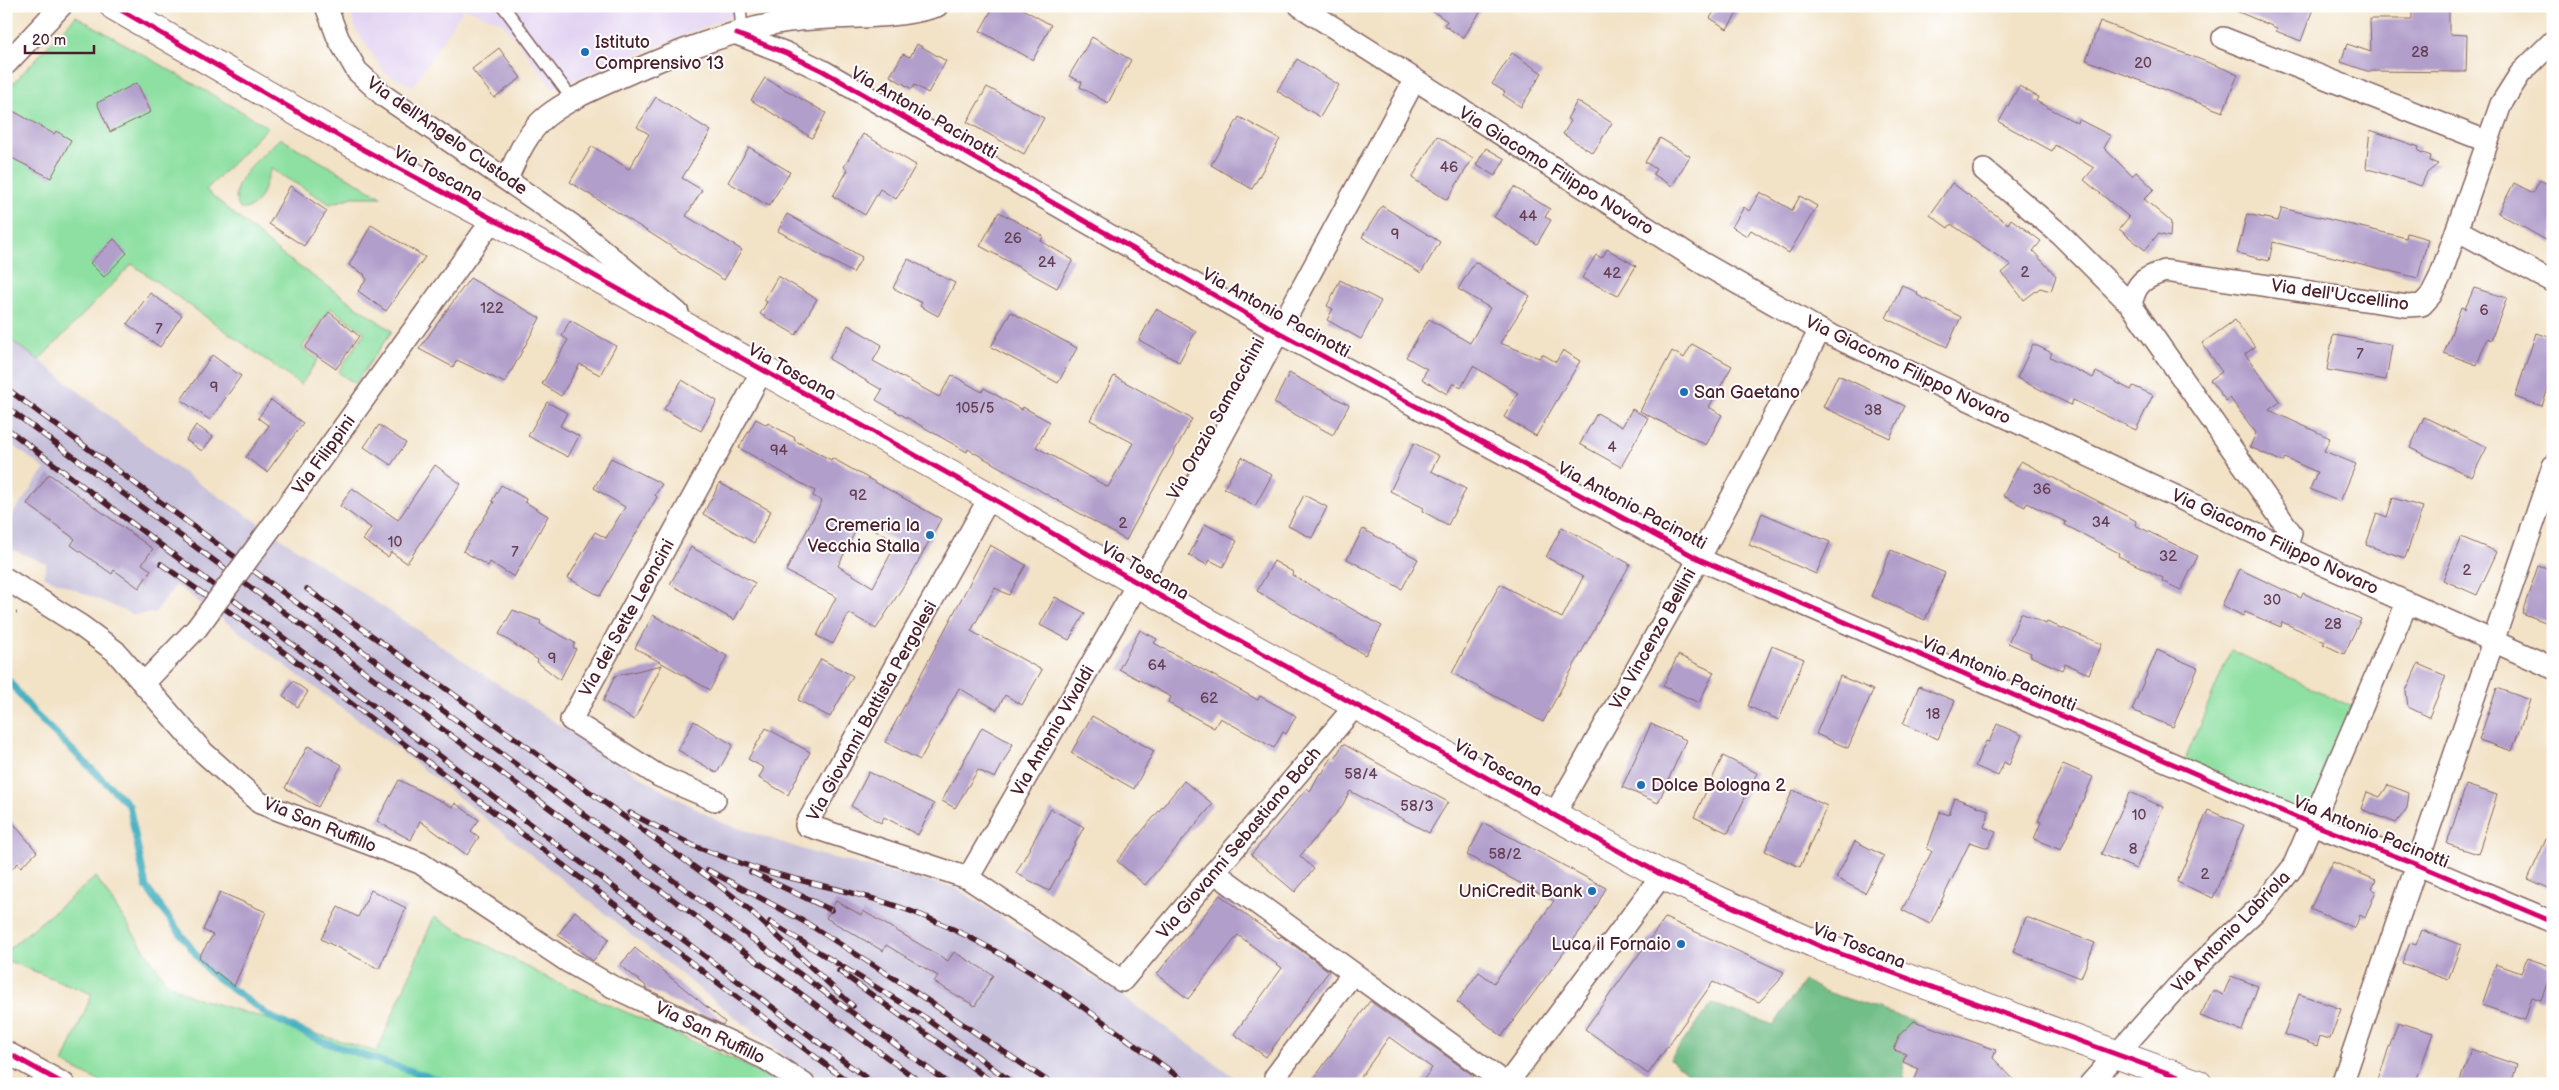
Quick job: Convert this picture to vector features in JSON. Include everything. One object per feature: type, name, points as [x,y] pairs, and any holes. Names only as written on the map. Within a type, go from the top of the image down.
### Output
[{"type":"main road","name":"Via Toscana","points":[[114,6],[344,139],[493,219],[1138,583],[1662,875],[1822,947],[2198,1084]]},
{"type":"street","points":[[6,64],[61,6]]},
{"type":"street","name":"Via dell'Angelo Custode","points":[[326,6],[338,38],[357,71],[384,96],[508,179],[572,225],[710,342]]},
{"type":"street","points":[[508,179],[529,134],[548,116],[573,100],[637,69],[699,45],[782,22],[920,12],[937,6]]},
{"type":"street","name":"Via Giacomo Filippo Novaro","points":[[1300,6],[1414,81],[1704,264],[1820,330],[2286,548],[2553,668]]},
{"type":"street","name":"Via Antonio Pacinotti","points":[[740,33],[823,71],[1280,333],[1699,559],[2312,824],[2416,864],[2553,922]]},
{"type":"street","points":[[2223,38],[2486,141]]},
{"type":"street","name":"Via dell'Uccellino","points":[[2131,305],[2134,291],[2146,277],[2165,271],[2407,306],[2422,305],[2431,295],[2440,277],[2486,141],[2501,104],[2520,74],[2553,41]]},
{"type":"street","name":"Via Orazio Samacchini","points":[[1138,583],[1164,542],[1280,333],[1414,81]]},
{"type":"street","points":[[1984,170],[2061,235],[2131,305],[2279,514],[2291,533],[2286,548]]},
{"type":"street","name":"Via Filippini","points":[[144,683],[197,628],[493,219]]},
{"type":"street","points":[[564,259],[576,238],[576,230],[572,225]]},
{"type":"street","points":[[2457,230],[2553,282]]},
{"type":"street","name":"Via Vincenzo Bellini","points":[[1554,815],[1699,559],[1820,330]]},
{"type":"street","name":"Via dei Sette Leoncini","points":[[715,800],[659,776],[571,720],[762,371]]},
{"type":"street","points":[[2342,1084],[2553,466]]},
{"type":"street","name":"Via Giovanni Battista Pergolesi","points":[[990,498],[806,825],[968,878],[1122,981]]},
{"type":"street","name":"Via San Ruffillo","points":[[6,579],[81,626],[115,651],[203,752],[260,802],[420,863],[567,961],[613,987],[766,1059],[804,1084]]},
{"type":"street","name":"Via Antonio Vivaldi","points":[[968,878],[1138,583]]},
{"type":"street","name":"Via Antonio Labriola","points":[[2090,1084],[2185,978],[2266,900],[2293,867],[2408,603]]},
{"type":"street","name":"Via Giovanni Sebastiano Bach","points":[[1122,981],[1356,705]]},
{"type":"street","points":[[1214,872],[1507,1084],[1662,875]]},
{"type":"street","points":[[1275,1077],[1353,973]]},
{"type":"street","points":[[6,1052],[64,1084]]},
{"type":"lane","points":[[503,6],[573,100]]},
{"type":"lane","points":[[740,6],[740,33]]},
{"type":"shaded area","name":"Istituto Comprensivo 13","points":[[349,6],[757,6],[553,88],[503,23],[464,8],[413,86],[385,73],[356,30]]},
{"type":"shaded area","points":[[6,337],[39,360],[169,463],[568,731],[660,789],[720,822],[817,854],[956,888],[1111,988],[1244,1084],[819,1084],[403,753],[176,585],[155,613],[134,615],[43,576],[47,564],[6,547],[6,523],[45,469],[6,440]]},
{"type":"green space","points":[[76,16],[268,127],[206,190],[281,254],[392,331],[355,384],[338,372],[365,332],[330,308],[302,348],[318,359],[301,385],[132,264],[39,360],[6,337],[6,91]]},
{"type":"green space","points":[[280,138],[382,197],[353,197],[330,204],[271,169],[261,196],[253,206],[247,209],[240,209],[236,199],[237,189],[241,180],[247,170]]},
{"type":"green space","points":[[2231,650],[2361,711],[2312,824],[2182,767]]},
{"type":"green space","points":[[96,877],[166,982],[190,996],[377,1052],[434,917],[548,978],[735,1060],[780,1084],[105,1084],[63,1063],[92,994],[6,960],[6,951]]},
{"type":"green space","points":[[1804,981],[1824,991],[1914,1021],[1899,1035],[1894,1050],[1906,1054],[1903,1062],[1904,1084],[1678,1084],[1687,1073],[1670,1059],[1712,1004],[1774,1025]]},
{"type":"building","points":[[994,6],[1017,6],[1051,25],[1033,60],[980,31]]},
{"type":"building","points":[[1425,6],[1484,6],[1463,38],[1444,25],[1447,21]]},
{"type":"building","points":[[1718,6],[1728,6],[1738,12],[1727,29],[1710,18]]},
{"type":"building","points":[[2224,6],[2314,6],[2301,41],[2276,31],[2277,28]]},
{"type":"building","points":[[2412,6],[2449,6],[2449,34],[2467,35],[2466,72],[2367,71],[2341,62],[2347,44],[2371,52],[2370,19],[2412,19]]},
{"type":"building","points":[[2100,21],[2238,74],[2223,112],[2086,60]]},
{"type":"building","points":[[1092,37],[1131,60],[1108,103],[1080,87],[1082,82],[1069,76]]},
{"type":"building","points":[[917,44],[946,61],[928,93],[915,85],[912,89],[890,76],[903,54],[910,57]]},
{"type":"building","points":[[499,48],[521,78],[494,98],[472,69]]},
{"type":"building","points":[[1512,53],[1542,73],[1521,107],[1503,95],[1505,92],[1492,84]]},
{"type":"building","points":[[1297,59],[1339,85],[1320,117],[1277,91]]},
{"type":"building","points":[[765,78],[826,113],[812,138],[751,100]]},
{"type":"building","points":[[137,83],[151,112],[110,132],[97,103]]},
{"type":"building","points":[[2019,86],[2038,97],[2036,101],[2077,123],[2078,119],[2111,136],[2104,148],[2132,176],[2136,172],[2154,189],[2144,199],[2171,222],[2170,237],[2158,234],[2145,250],[2119,229],[2129,217],[2084,180],[2094,168],[2055,145],[2052,151],[1999,122]]},
{"type":"building","points":[[987,87],[1044,118],[1024,154],[967,122]]},
{"type":"building","points":[[656,97],[711,131],[682,178],[702,190],[686,216],[742,250],[724,280],[570,182],[592,146],[629,169],[649,134],[637,127]]},
{"type":"building","points":[[1577,101],[1612,123],[1593,153],[1563,134],[1571,121],[1567,119]]},
{"type":"building","points":[[6,107],[54,134],[56,131],[71,140],[51,178],[6,155]]},
{"type":"building","points":[[1239,117],[1280,139],[1252,189],[1211,165]]},
{"type":"building","points":[[2370,130],[2419,147],[2418,151],[2431,156],[2430,161],[2438,164],[2427,173],[2421,186],[2366,168]]},
{"type":"building","points":[[863,134],[916,165],[896,199],[880,189],[865,215],[833,196],[848,170],[844,167]]},
{"type":"building","points":[[1437,136],[1473,158],[1447,200],[1412,178]]},
{"type":"building","points":[[1660,138],[1690,156],[1672,186],[1653,174],[1656,169],[1645,162]]},
{"type":"building","points":[[749,147],[790,172],[769,206],[728,182]]},
{"type":"building","points":[[1486,148],[1505,159],[1495,176],[1476,165]]},
{"type":"building","points":[[2540,180],[2553,187],[2553,244],[2498,213],[2514,183],[2533,193]]},
{"type":"building","points":[[1952,183],[2008,224],[2011,219],[2041,241],[2033,251],[2056,276],[2051,291],[2040,288],[2024,300],[2002,273],[2011,265],[1951,224],[1948,228],[1930,215]]},
{"type":"building","points":[[290,186],[327,211],[304,246],[269,224]]},
{"type":"building","points":[[1514,187],[1550,209],[1545,217],[1551,220],[1537,244],[1494,217]]},
{"type":"building","points":[[1760,192],[1792,210],[1800,196],[1817,206],[1789,253],[1751,230],[1747,236],[1732,227],[1744,207],[1749,211]]},
{"type":"building","points":[[1382,206],[1440,242],[1421,273],[1362,237]]},
{"type":"building","points":[[2282,208],[2406,238],[2407,233],[2428,239],[2418,278],[2273,242],[2269,261],[2237,253],[2247,214],[2278,221]]},
{"type":"building","points":[[999,212],[1043,236],[1041,241],[1073,260],[1057,288],[980,246]]},
{"type":"building","points":[[787,214],[862,257],[853,273],[778,231]]},
{"type":"building","points":[[371,225],[425,257],[386,311],[358,291],[367,279],[365,275],[349,265]]},
{"type":"building","points":[[114,239],[127,253],[104,277],[90,263]]},
{"type":"building","points":[[1607,249],[1636,266],[1618,296],[1582,278],[1596,255],[1602,258]]},
{"type":"building","points":[[908,259],[955,283],[938,316],[920,306],[922,303],[893,288]]},
{"type":"building","points":[[1475,262],[1530,296],[1500,343],[1539,358],[1542,354],[1556,362],[1563,350],[1580,361],[1536,436],[1504,417],[1518,393],[1473,366],[1461,388],[1453,383],[1447,394],[1422,379],[1427,369],[1406,357],[1429,319],[1470,343],[1490,308],[1458,289]]},
{"type":"building","points":[[778,276],[817,299],[796,335],[760,314],[767,302],[764,300]]},
{"type":"building","points":[[470,278],[540,318],[505,383],[457,360],[453,367],[419,349]]},
{"type":"building","points":[[1340,280],[1381,301],[1361,339],[1327,320],[1333,309],[1327,306]]},
{"type":"building","points":[[1902,285],[1918,293],[1917,295],[1961,317],[1947,347],[1886,318]]},
{"type":"building","points":[[2474,288],[2507,298],[2491,340],[2487,338],[2477,365],[2444,353],[2461,307],[2465,309]]},
{"type":"building","points":[[150,293],[182,315],[160,347],[127,324]]},
{"type":"building","points":[[1156,309],[1196,331],[1179,362],[1139,340]]},
{"type":"building","points":[[329,312],[359,336],[336,369],[305,348]]},
{"type":"building","points":[[1011,312],[1077,348],[1058,383],[991,347]]},
{"type":"building","points":[[570,320],[616,346],[600,375],[580,364],[561,396],[542,384],[568,340],[562,336]]},
{"type":"building","points":[[2235,320],[2255,347],[2245,354],[2280,402],[2269,410],[2330,438],[2324,451],[2356,464],[2340,502],[2310,489],[2317,472],[2285,458],[2283,462],[2250,447],[2256,433],[2230,398],[2226,401],[2210,380],[2222,372],[2202,343]]},
{"type":"building","points":[[848,325],[882,345],[873,361],[939,397],[952,375],[982,392],[984,388],[1022,410],[1023,407],[1050,422],[1036,447],[1108,487],[1133,443],[1090,420],[1114,376],[1192,419],[1126,540],[968,449],[967,452],[876,400],[882,390],[829,359]]},
{"type":"building","points":[[2536,333],[2553,338],[2553,374],[2542,406],[2515,397]]},
{"type":"building","points":[[2333,335],[2392,345],[2386,380],[2327,370]]},
{"type":"building","name":"San Gaetano","points":[[1692,344],[1732,366],[1709,407],[1722,415],[1706,445],[1640,411],[1672,351],[1684,358]]},
{"type":"building","points":[[2033,344],[2052,353],[2050,357],[2093,378],[2096,372],[2131,390],[2133,386],[2153,395],[2136,430],[2073,400],[2071,405],[2017,378]]},
{"type":"building","points":[[212,355],[241,376],[210,420],[181,400]]},
{"type":"building","points":[[1289,373],[1349,405],[1333,435],[1274,403]]},
{"type":"building","points":[[1838,375],[1905,406],[1890,438],[1823,407]]},
{"type":"building","points":[[682,380],[717,401],[701,431],[664,409]]},
{"type":"building","points":[[271,400],[303,423],[267,472],[246,457],[269,426],[258,418]]},
{"type":"building","points":[[547,402],[567,413],[560,426],[579,436],[568,457],[528,436]]},
{"type":"building","points":[[1632,409],[1648,418],[1621,467],[1580,444],[1597,413],[1622,427]]},
{"type":"building","points":[[2424,417],[2487,447],[2472,477],[2410,448]]},
{"type":"building","points":[[756,419],[767,425],[768,423],[795,438],[794,440],[831,460],[832,458],[941,519],[913,571],[876,629],[849,613],[833,644],[817,636],[836,597],[786,571],[822,501],[813,496],[815,491],[739,448]],"holes":[[[860,522],[897,542],[873,587],[838,566]]]},
{"type":"building","points":[[196,425],[213,437],[202,451],[186,440]]},
{"type":"building","points":[[379,425],[406,443],[391,465],[364,447]]},
{"type":"building","points":[[1414,443],[1439,456],[1431,471],[1466,489],[1448,525],[1422,511],[1424,508],[1390,491]]},
{"type":"building","points":[[1242,457],[1272,475],[1255,506],[1224,488]]},
{"type":"building","points":[[611,458],[662,484],[655,495],[657,497],[600,596],[568,578],[595,532],[606,538],[625,507],[594,488]]},
{"type":"building","points":[[2021,461],[2136,521],[2135,525],[2198,556],[2181,590],[2162,581],[2163,578],[2118,556],[2119,553],[2065,525],[2066,522],[2027,503],[2025,507],[2003,496]]},
{"type":"building","points":[[435,465],[461,484],[407,563],[391,552],[388,557],[363,540],[371,528],[340,506],[352,488],[398,520]]},
{"type":"building","points":[[49,474],[153,549],[142,564],[151,570],[139,588],[114,570],[112,574],[71,545],[75,539],[27,504]]},
{"type":"building","points":[[720,483],[771,511],[754,543],[703,514]]},
{"type":"building","points":[[501,485],[526,499],[525,502],[548,516],[514,577],[490,562],[488,566],[463,551],[494,502],[492,501]]},
{"type":"building","points":[[1304,495],[1327,507],[1312,538],[1288,526]]},
{"type":"building","points":[[2393,498],[2423,507],[2405,558],[2366,545],[2377,513],[2387,517]]},
{"type":"building","points":[[1762,513],[1830,542],[1816,574],[1749,545]]},
{"type":"building","points":[[1205,524],[1237,541],[1223,567],[1210,560],[1207,565],[1189,555]]},
{"type":"building","points":[[1562,527],[1630,564],[1543,722],[1452,673],[1500,584],[1562,618],[1583,577],[1546,557]]},
{"type":"building","points":[[1363,529],[1418,559],[1402,589],[1347,559]]},
{"type":"building","points":[[2461,537],[2497,552],[2477,595],[2443,580]]},
{"type":"building","points":[[990,545],[1026,565],[1009,595],[995,588],[971,631],[1042,670],[1022,705],[1005,695],[997,710],[959,688],[920,760],[885,742]]},
{"type":"building","points":[[691,547],[755,583],[734,620],[670,584]]},
{"type":"building","points":[[1891,550],[1945,573],[1925,620],[1871,596]]},
{"type":"building","points":[[1274,561],[1293,572],[1292,575],[1382,626],[1365,655],[1257,591]]},
{"type":"building","points":[[2538,566],[2553,571],[2553,625],[2522,613]]},
{"type":"building","points":[[2239,569],[2301,598],[2303,593],[2361,619],[2344,654],[2323,644],[2325,642],[2282,622],[2281,627],[2245,612],[2243,616],[2222,605]]},
{"type":"building","points":[[1055,597],[1085,613],[1069,640],[1040,625]]},
{"type":"building","points":[[513,610],[541,621],[540,624],[575,643],[573,647],[576,649],[560,680],[537,662],[538,660],[499,634]]},
{"type":"building","points":[[2021,613],[2102,644],[2089,674],[2065,664],[2062,670],[2030,656],[2031,653],[2008,643]]},
{"type":"building","points":[[653,615],[727,656],[710,690],[635,648]]},
{"type":"building","points":[[1140,630],[1157,639],[1154,643],[1258,700],[1260,696],[1296,716],[1286,734],[1283,732],[1274,748],[1220,718],[1214,728],[1168,703],[1171,697],[1119,669]]},
{"type":"building","points":[[1772,646],[1804,659],[1779,720],[1748,706]]},
{"type":"building","points":[[2157,650],[2198,668],[2173,727],[2132,710]]},
{"type":"building","points":[[1678,655],[1714,672],[1699,703],[1663,686]]},
{"type":"building","points":[[821,659],[853,676],[830,717],[798,700]]},
{"type":"building","points":[[2418,664],[2446,676],[2429,717],[2408,707],[2406,691]]},
{"type":"building","points":[[662,665],[634,720],[603,701],[615,676]]},
{"type":"building","points":[[1840,676],[1873,690],[1848,748],[1816,734]]},
{"type":"building","points":[[293,681],[308,692],[298,707],[283,696]]},
{"type":"building","points":[[1919,686],[1955,701],[1938,739],[1903,724]]},
{"type":"building","points":[[2497,688],[2530,700],[2512,751],[2479,740]]},
{"type":"building","points":[[1092,716],[1154,751],[1134,789],[1071,753]]},
{"type":"building","points":[[694,721],[733,745],[717,773],[678,750]]},
{"type":"building","points":[[1651,724],[1686,740],[1658,803],[1622,787]]},
{"type":"building","points":[[1997,724],[2022,735],[2009,765],[2004,762],[1998,776],[1975,766],[1986,741],[1989,742]]},
{"type":"building","points":[[982,727],[1013,744],[995,778],[978,770],[955,808],[942,801]]},
{"type":"building","points":[[766,728],[810,752],[788,795],[759,778],[764,768],[748,759]]},
{"type":"building","points":[[1343,744],[1448,802],[1429,833],[1350,791],[1341,808],[1300,856],[1314,869],[1295,892],[1251,855],[1307,788],[1310,791],[1320,773],[1322,774],[1332,757],[1335,758]]},
{"type":"building","points":[[308,746],[342,765],[318,807],[285,788]]},
{"type":"building","points":[[1723,756],[1757,773],[1728,833],[1694,817]]},
{"type":"building","points":[[2063,764],[2093,777],[2061,850],[2034,839],[2041,822],[2038,821]]},
{"type":"building","points":[[869,772],[934,804],[918,835],[884,817],[881,823],[851,806]]},
{"type":"building","points":[[399,780],[453,807],[455,803],[479,820],[471,831],[479,837],[467,855],[420,821],[411,840],[377,821]]},
{"type":"building","points":[[1184,781],[1213,804],[1145,885],[1117,861]]},
{"type":"building","points":[[2388,785],[2409,793],[2407,808],[2396,823],[2361,809],[2367,792],[2380,797]]},
{"type":"building","points":[[2466,785],[2497,795],[2478,854],[2447,844]]},
{"type":"building","points":[[1793,790],[1827,806],[1800,867],[1765,851]]},
{"type":"building","points":[[2130,792],[2163,807],[2136,869],[2101,854]]},
{"type":"building","points":[[1955,798],[1988,810],[1988,817],[1984,827],[1996,832],[1988,848],[1970,842],[1930,924],[1902,910],[1932,851],[1927,849],[1940,812],[1949,815]]},
{"type":"building","points":[[1051,809],[1084,827],[1049,891],[1016,873]]},
{"type":"building","points":[[2208,810],[2244,825],[2213,898],[2177,882]]},
{"type":"building","points":[[6,814],[37,852],[21,867],[18,863],[6,874]]},
{"type":"building","points":[[1484,823],[1606,888],[1591,916],[1502,1036],[1457,1002],[1479,972],[1494,983],[1554,901],[1467,855]]},
{"type":"building","points":[[2553,824],[2553,890],[2528,879]]},
{"type":"building","points":[[1855,841],[1884,856],[1865,893],[1836,878]]},
{"type":"building","points":[[2333,862],[2376,880],[2372,889],[2376,891],[2365,918],[2360,915],[2355,928],[2310,909]]},
{"type":"building","points":[[371,890],[406,908],[379,969],[321,939],[338,907],[358,917]]},
{"type":"building","points":[[220,892],[266,912],[234,986],[216,972],[215,974],[199,957],[213,935],[203,930]]},
{"type":"building","points":[[1220,895],[1251,919],[1279,938],[1281,936],[1329,971],[1266,1057],[1234,1034],[1282,968],[1238,935],[1188,999],[1157,974]]},
{"type":"building","points":[[836,901],[861,915],[863,911],[948,961],[954,952],[993,975],[975,1006],[934,982],[938,976],[886,945],[883,951],[826,918]]},
{"type":"building","points":[[575,911],[609,939],[593,961],[558,935]]},
{"type":"building","points":[[2026,917],[2095,943],[2081,978],[2013,952]]},
{"type":"building","points":[[1665,918],[1784,972],[1779,981],[1759,1002],[1713,982],[1648,1074],[1585,1029]]},
{"type":"building","points":[[2422,930],[2461,945],[2448,980],[2402,963],[2410,943],[2416,945]]},
{"type":"building","points":[[635,948],[725,1022],[723,1025],[645,988],[646,986],[620,965]]},
{"type":"building","points":[[2527,958],[2553,967],[2541,1000],[2532,997],[2525,1020],[2482,1005],[2496,964],[2521,973]]},
{"type":"building","points":[[2231,976],[2258,986],[2242,1031],[2200,1016],[2213,990],[2223,995]]},
{"type":"building","points":[[2299,994],[2341,1009],[2330,1039],[2320,1036],[2317,1046],[2284,1034]]},
{"type":"building","points":[[1370,1001],[1474,1076],[1468,1084],[1420,1084],[1432,1068],[1389,1037],[1356,1084],[1310,1084]]},
{"type":"building","points":[[1914,1021],[1996,1050],[1993,1058],[2018,1084],[1913,1084],[1919,1069],[1903,1062],[1906,1054],[1894,1050],[1899,1035]]},
{"type":"building","points":[[2398,1022],[2433,1033],[2415,1084],[2388,1084],[2378,1080]]},
{"type":"building","points":[[2471,1049],[2517,1065],[2511,1084],[2459,1084]]},
{"type":"waterway","points":[[6,677],[34,713],[129,805],[146,887],[209,972],[269,1016],[326,1043],[451,1084]]},
{"type":"railway","points":[[6,388],[949,1084]]},
{"type":"railway","points":[[6,407],[923,1084]]},
{"type":"railway","points":[[6,428],[874,1084]]},
{"type":"railway","points":[[161,564],[248,625],[851,1084]]},
{"type":"railway","points":[[307,589],[711,879],[745,906],[853,1006]]},
{"type":"railway","points":[[630,813],[692,845]]},
{"type":"railway","points":[[686,843],[768,872],[895,906],[951,928],[987,946],[1056,989],[1188,1084]]},
{"type":"railway","points":[[708,870],[805,922],[897,980],[1052,1084]]},
{"type":"railway","points":[[751,872],[831,910]]},
{"type":"railway","points":[[770,922],[926,1018],[1014,1084]]},
{"type":"railway","points":[[839,971],[995,1084]]},
{"type":"cycle path","points":[[114,6],[344,139],[493,219],[990,497],[1181,608],[1662,875],[1822,947],[2198,1084]]},
{"type":"cycle path","points":[[737,34],[786,53],[823,71],[1280,333],[1699,559],[2312,824],[2416,864],[2553,922]]},
{"type":"cycle path","points":[[6,1052],[64,1084]]},
{"type":"place","name":"Istituto Comprensivo 13","points":[[585,52]]},
{"type":"place","name":"San Gaetano","points":[[1684,392]]},
{"type":"place","name":"Cremeria la Vecchia Stalla","points":[[930,535]]},
{"type":"place","name":"Dolce Bologna 2","points":[[1641,785]]},
{"type":"place","name":"UniCredit Bank","points":[[1592,891]]},
{"type":"place","name":"Luca il Fornaio","points":[[1681,944]]}]
